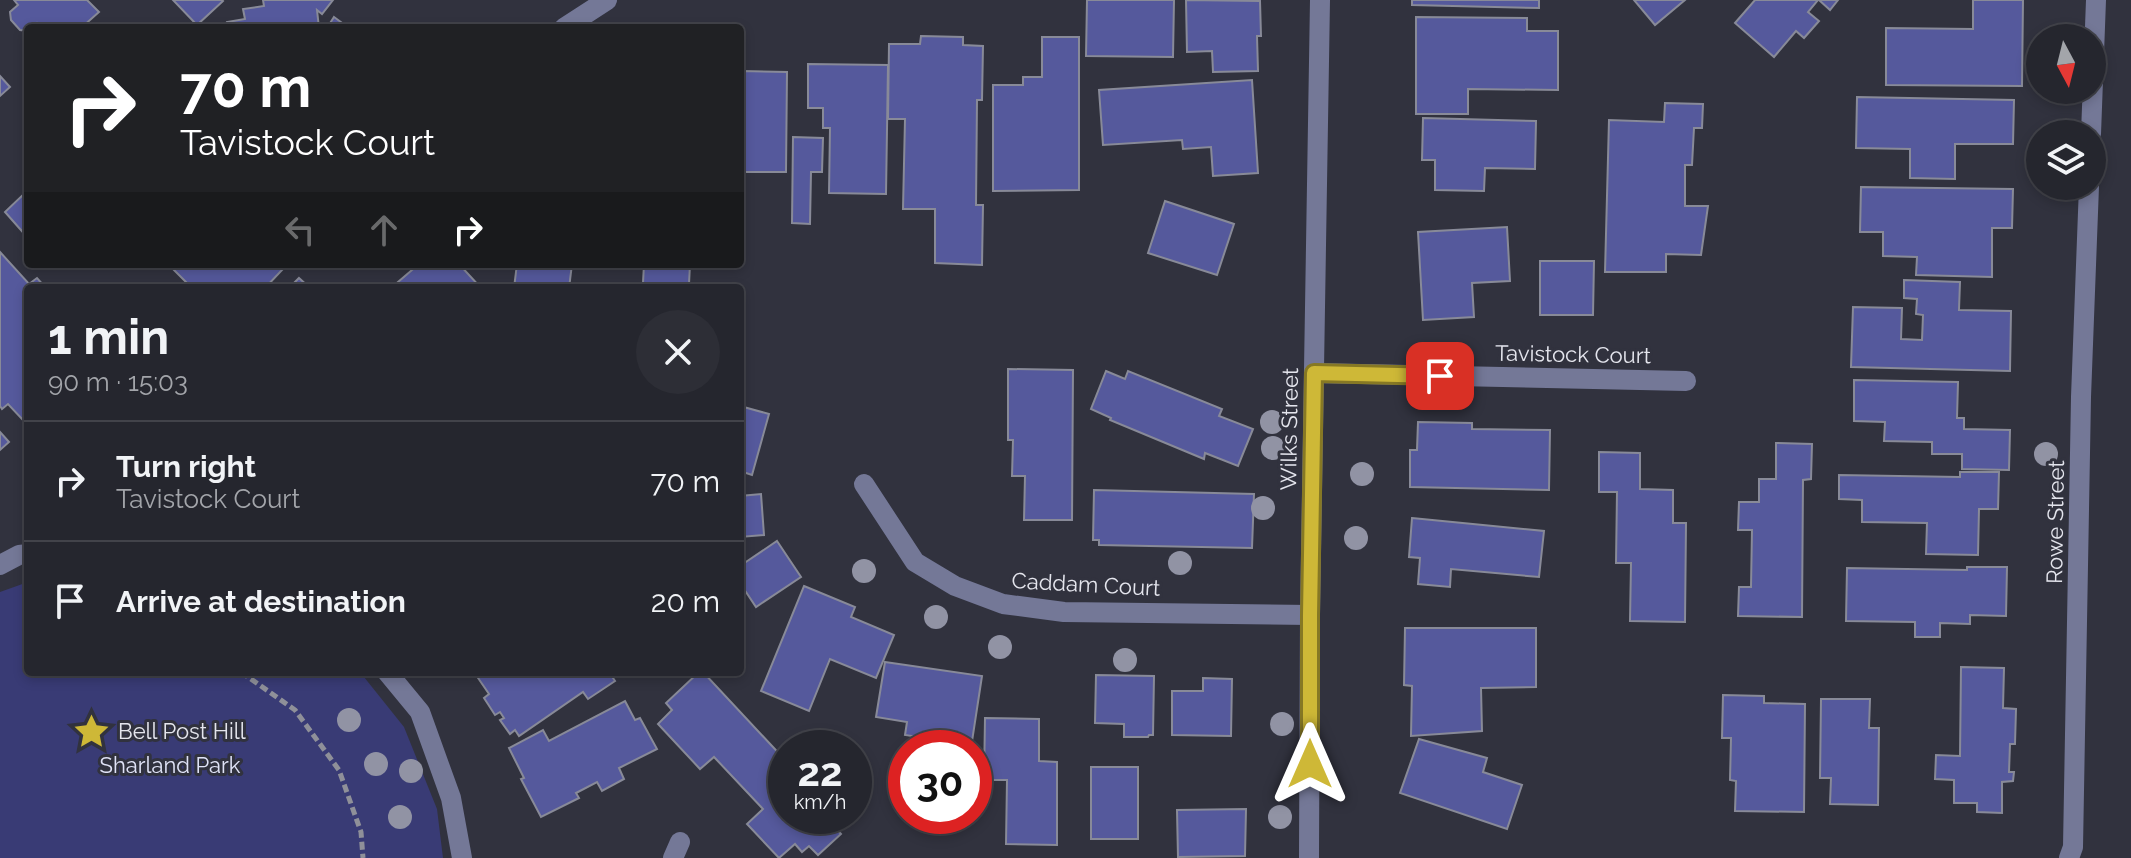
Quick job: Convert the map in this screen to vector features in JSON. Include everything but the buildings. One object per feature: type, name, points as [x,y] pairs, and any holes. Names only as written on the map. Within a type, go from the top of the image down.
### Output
[{"type":"street","points":[[570,24],[607,0]]},
{"type":"street","name":"Wilks Street","points":[[1309,858],[1320,0]]},
{"type":"street","points":[[2092,120],[2096,0]]},
{"type":"street","name":"Rowe Street","points":[[2069,858],[2073,847],[2081,397],[2088,200]]},
{"type":"street","name":"Tavistock Court","points":[[1314,373],[1686,381]]},
{"type":"street","name":"Caddam Court","points":[[864,484],[915,562],[955,586],[1003,604],[1064,612],[1310,615]]},
{"type":"street","points":[[0,565],[24,554]]},
{"type":"street","points":[[390,676],[420,712],[451,798],[462,858]]},
{"type":"path","points":[[247,676],[295,710],[339,770],[361,832],[363,858]]},
{"type":"green space","name":"Sharland Park","points":[[24,583],[24,676],[363,676],[404,727],[437,809],[443,858],[0,858],[0,592]]},
{"type":"place","name":"Bell Post Hill","points":[[92,731]]},
{"type":"route","points":[[1310,764],[1314,373],[1440,376]]}]
